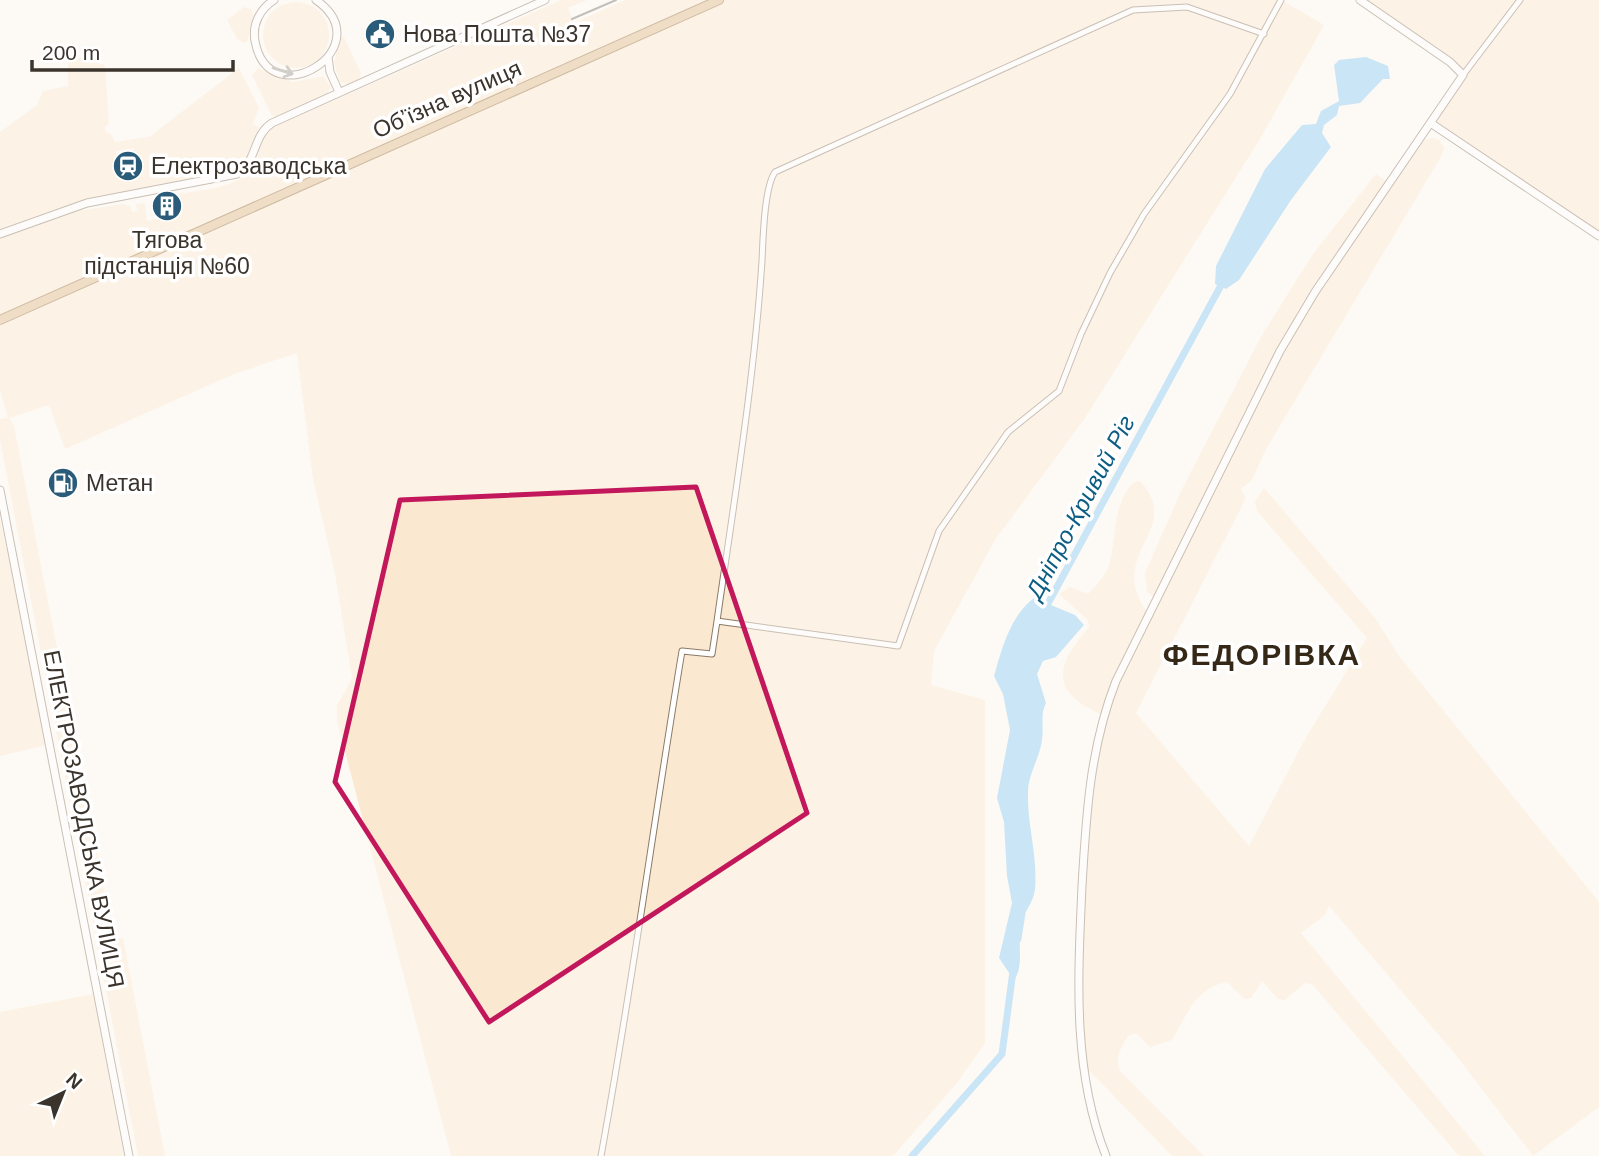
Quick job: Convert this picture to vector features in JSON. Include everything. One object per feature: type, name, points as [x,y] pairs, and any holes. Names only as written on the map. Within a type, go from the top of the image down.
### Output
[{"type":"main road","points":[[274,0],[263,9],[256,24],[255,41],[261,56],[272,68],[288,74],[314,70],[332,78]]},
{"type":"main road","points":[[314,70],[328,57],[335,41],[335,29],[328,12],[316,0]]},
{"type":"main road","points":[[0,234],[87,203],[237,174],[250,162],[263,129],[545,0]]},
{"type":"main road","name":"Обʼїзна вулиця","points":[[0,320],[719,0]]},
{"type":"main road","points":[[1106,1156],[1095,1129],[1082,1063],[1078,966],[1084,860],[1094,755],[1101,723],[1116,681],[1280,351],[1315,292],[1463,75],[1450,62],[1360,0]]},
{"type":"main road","points":[[328,57],[332,78],[339,92]]},
{"type":"main road","points":[[1432,124],[1599,236]]},
{"type":"main road","name":"ЕЛЕКТРОЗАВОДСЬКА ВУЛИЦЯ","points":[[0,490],[130,1156]]},
{"type":"street","points":[[717,621],[898,646],[939,531],[1008,432],[1059,391],[1081,334],[1117,261],[1144,214],[1230,94],[1281,0]]},
{"type":"street","points":[[1463,75],[1520,0]]},
{"type":"street","points":[[601,1156],[622,1048],[637,928],[682,652],[712,654],[746,419],[765,223],[775,172],[1133,10],[1157,6],[1187,7],[1264,34]]},
{"type":"highlighted area","points":[[696,487],[807,813],[489,1022],[335,782],[400,500]]},
{"type":"shaded area","points":[[561,0],[587,0],[568,8],[574,23],[625,0],[1281,0],[1324,25],[1260,139],[1085,418],[995,540],[934,651],[931,685],[985,700],[985,1043],[957,1083],[893,1156],[451,1156],[337,721],[337,706],[352,678],[335,574],[313,479],[297,353],[234,374],[65,449],[49,405],[9,418],[14,426],[113,938],[123,938],[165,1156],[138,1156],[0,440],[0,419],[8,418],[0,391],[0,237],[70,212],[123,204],[130,206],[132,212],[137,211],[136,204],[145,203],[147,221],[182,216],[179,194],[226,185],[246,175],[253,166],[265,136],[274,127]]},
{"type":"shaded area","points":[[1360,0],[1599,0],[1599,236],[1432,124],[1463,75]]},
{"type":"shaded area","points":[[296,2],[309,5],[319,12],[326,22],[329,35],[326,48],[319,58],[309,65],[296,68],[283,65],[273,58],[266,48],[263,35],[266,22],[273,12],[283,5]]},
{"type":"shaded area","points":[[244,7],[251,9],[253,15],[247,42],[244,43],[237,39],[227,20]]},
{"type":"shaded area","points":[[340,36],[344,37],[361,73],[359,79],[349,85],[340,82],[334,63]]},
{"type":"shaded area","points":[[68,55],[105,65],[109,124],[105,127],[115,142],[149,137],[239,68],[259,108],[253,124],[259,127],[242,162],[231,172],[87,200],[0,230],[0,132],[37,105],[43,91],[68,86]],"holes":[[[134,148],[138,177],[121,179],[116,151]]]},
{"type":"shaded area","points":[[258,68],[293,82],[324,76],[331,88],[327,94],[278,117],[272,116],[252,75]]},
{"type":"shaded area","points":[[1433,138],[1439,140],[1444,148],[1442,155],[1266,449],[1252,480],[1241,489],[1246,498],[1136,713],[1249,846],[1305,739],[1367,638],[1257,511],[1255,502],[1264,488],[1375,618],[1399,656],[1599,902],[1599,1107],[1533,1156],[1455,1054],[1329,906],[1325,915],[1301,933],[1485,1156],[1459,1156],[1312,984],[1305,983],[1285,1000],[1278,999],[1262,981],[1251,998],[1244,999],[1227,982],[1216,985],[1199,996],[1172,1040],[1150,1047],[1136,1033],[1128,1036],[1121,1049],[1118,1057],[1120,1071],[1204,1156],[1172,1156],[1082,1063],[1084,860],[1103,715],[1073,697],[1066,687],[1064,666],[1069,654],[1089,627],[1088,620],[1059,594],[1070,587],[1088,594],[1107,571],[1122,500],[1134,482],[1140,481],[1152,499],[1154,514],[1134,575],[1137,593],[1149,615],[1157,599],[1147,592],[1145,573],[1183,487],[1262,335],[1313,254],[1376,174],[1391,184],[1420,141]]},
{"type":"shaded area","points":[[0,518],[9,561],[14,560],[51,744],[0,756]]},
{"type":"shaded area","points":[[93,994],[124,1156],[0,1156],[0,1012]]},
{"type":"water","points":[[1366,57],[1388,66],[1390,79],[1383,79],[1360,103],[1339,106],[1337,115],[1324,125],[1322,133],[1331,147],[1291,200],[1239,280],[1226,289],[1215,284],[1216,266],[1265,169],[1302,125],[1316,124],[1321,111],[1339,101],[1334,65],[1339,60]]},
{"type":"water","points":[[1034,598],[1075,615],[1084,625],[1056,657],[1043,661],[1037,674],[1046,703],[1041,746],[1028,792],[1035,889],[1022,918],[1020,962],[1014,980],[999,958],[1012,903],[1007,876],[1004,822],[997,798],[1010,730],[1003,694],[994,676],[1013,623]]},
{"type":"waterway","name":"Дніпро-Кривий Ріг","points":[[1045,609],[1225,278]]},
{"type":"waterway","name":"Дніпро-Кривий Ріг","points":[[1018,939],[1022,913]]},
{"type":"waterway","name":"Дніпро-Кривий Ріг","points":[[912,1156],[1002,1054],[1013,971]]},
{"type":"tram line","points":[[572,19],[616,0]]},
{"type":"place","name":"Нова Пошта №37","points":[[380,34]]},
{"type":"place","name":"Електрозаводська","points":[[128,166]]},
{"type":"place","name":"Тягова підстанція №60","points":[[167,206]]},
{"type":"place","name":"Метан","points":[[63,483]]},
{"type":"district","name":"ФЕДОРІВКА","points":[[1262,654]]}]
